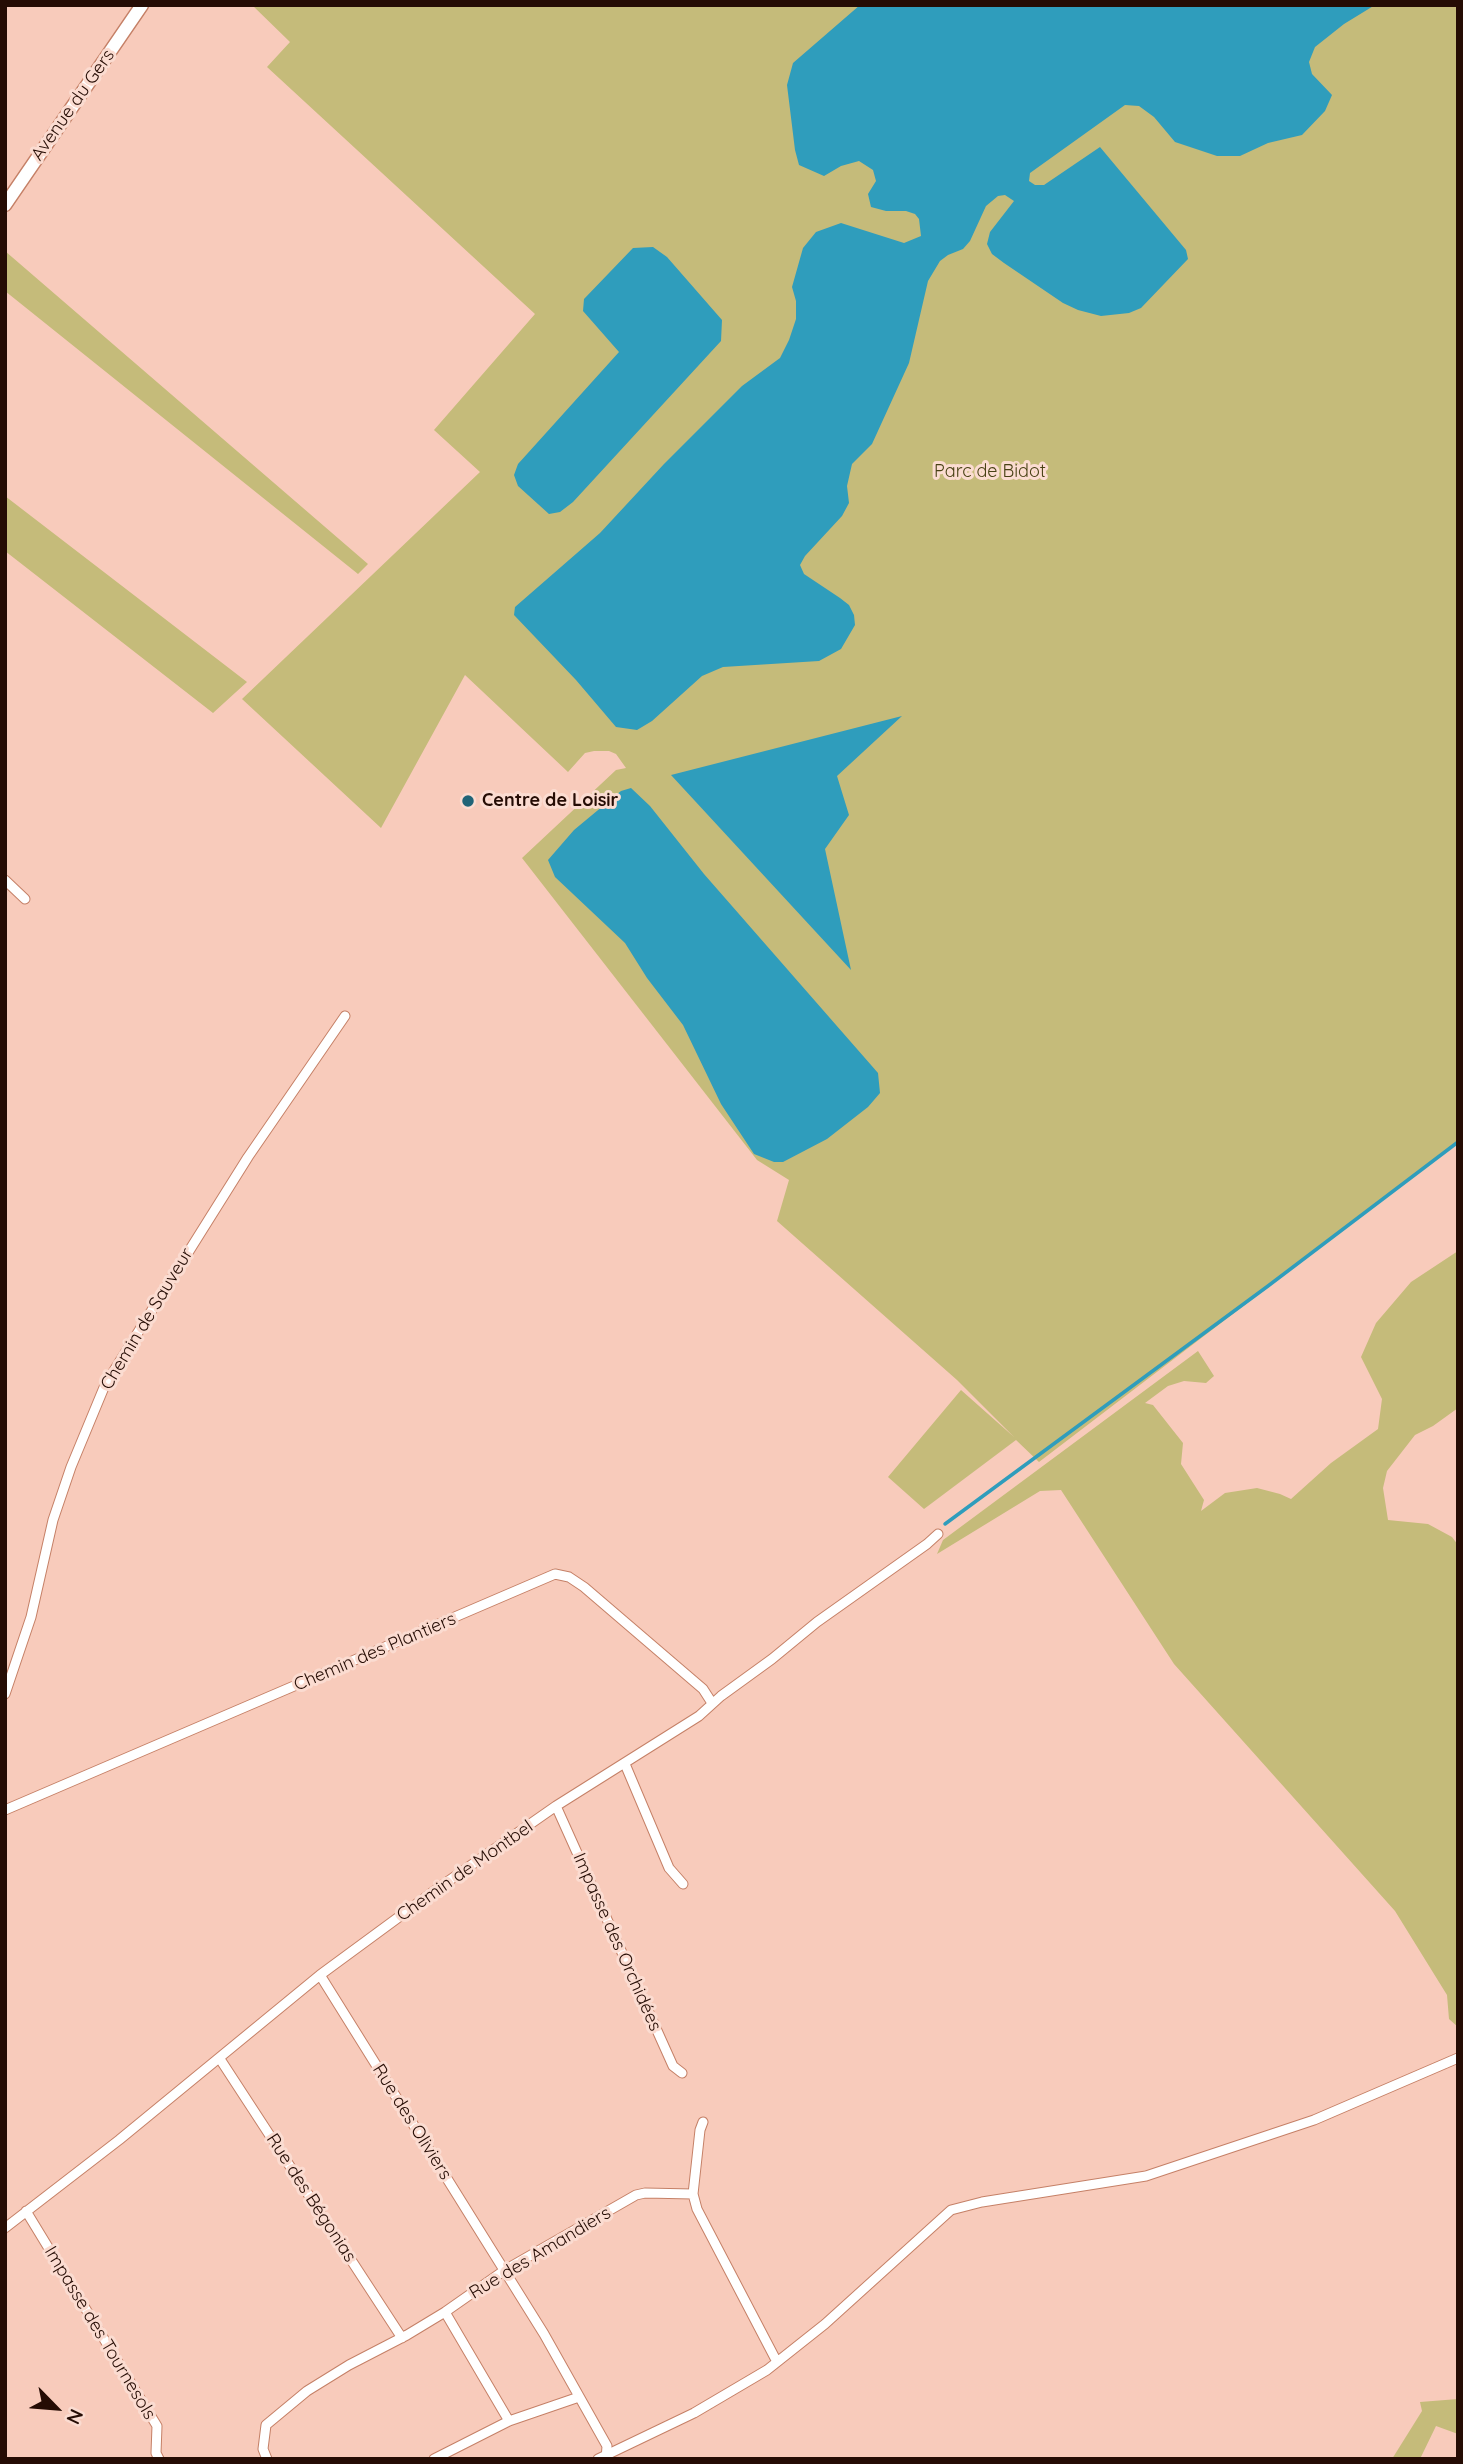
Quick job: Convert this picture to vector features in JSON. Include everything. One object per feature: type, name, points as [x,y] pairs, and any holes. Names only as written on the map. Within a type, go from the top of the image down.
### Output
[{"type":"main road","name":"Avenue du Gers","points":[[5,205],[142,5]]},
{"type":"street","points":[[5,880],[25,899]]},
{"type":"street","name":"Chemin de Sauveur","points":[[5,1695],[31,1617],[52,1520],[105,1385],[248,1157],[345,1016]]},
{"type":"street","name":"Chemin de Montbel","points":[[5,2228],[220,2059],[320,1975],[556,1806],[699,1716],[817,1622],[938,1534]]},
{"type":"street","name":"Chemin des Plantiers","points":[[5,1810],[555,1574],[569,1577],[584,1587],[703,1689],[712,1703]]},
{"type":"street","points":[[625,1764],[669,1868],[683,1884]]},
{"type":"street","name":"Impasse des Orchidées","points":[[556,1806],[673,2066],[682,2073]]},
{"type":"street","name":"Rue des Oliviers","points":[[320,1975],[505,2270],[607,2446],[604,2458]]},
{"type":"street","points":[[604,2458],[694,2413],[777,2362],[825,2324],[951,2210],[982,2202],[1146,2176],[1314,2120],[1458,2058]]},
{"type":"street","name":"Rue des Bégonias","points":[[220,2059],[402,2338]]},
{"type":"street","points":[[703,2122],[693,2194],[697,2209],[777,2362]]},
{"type":"street","name":"Rue des Amandiers","points":[[267,2459],[263,2449],[267,2426],[307,2391],[446,2312],[505,2270],[636,2195],[693,2194]]},
{"type":"street","name":"Impasse des Tournesols","points":[[26,2211],[157,2426],[156,2454],[159,2459]]},
{"type":"street","points":[[446,2312],[509,2421]]},
{"type":"street","points":[[434,2459],[509,2421],[579,2397]]},
{"type":"green space","name":"Parc de Bidot","points":[[252,5],[1458,5],[1458,1142],[1039,1462],[1016,1440],[924,1509],[888,1477],[961,1390],[1014,1437],[957,1380],[777,1221],[789,1180],[757,1160],[522,858],[616,770],[626,768],[616,754],[609,751],[585,753],[568,772],[465,675],[381,828],[242,699],[480,472],[434,430],[535,314],[267,67],[290,42]]},
{"type":"green space","points":[[5,251],[368,564],[358,574],[5,291]]},
{"type":"green space","points":[[5,496],[247,682],[213,713],[5,551]]},
{"type":"green space","points":[[1458,1251],[1458,1408],[1415,1435],[1387,1471],[1383,1488],[1388,1520],[1428,1524],[1452,1537],[1458,1545],[1458,2027],[1449,2019],[1447,1995],[1395,1911],[1174,1664],[1061,1490],[1040,1491],[937,1554],[943,1540],[1198,1351],[1214,1376],[1206,1383],[1184,1381],[1168,1386],[1145,1403],[1153,1405],[1183,1443],[1181,1464],[1204,1500],[1201,1511],[1225,1493],[1257,1488],[1291,1499],[1331,1463],[1378,1429],[1382,1399],[1361,1357],[1376,1323],[1411,1282]]},
{"type":"green space","points":[[1458,2399],[1458,2434],[1436,2426],[1420,2459],[1392,2459],[1422,2411],[1420,2402]]},
{"type":"water","points":[[860,5],[1375,5],[1344,24],[1315,47],[1309,62],[1312,74],[1332,95],[1325,111],[1302,135],[1268,143],[1240,156],[1217,156],[1175,142],[1154,117],[1139,106],[1125,105],[1030,173],[1029,181],[1035,185],[1044,185],[1100,147],[1186,250],[1188,259],[1141,308],[1129,313],[1101,316],[1063,303],[992,254],[987,244],[990,232],[1014,201],[1005,195],[998,196],[986,206],[970,241],[963,249],[940,261],[928,281],[909,363],[872,444],[852,464],[847,486],[849,503],[842,516],[800,565],[804,574],[849,605],[854,615],[855,625],[841,649],[819,661],[723,667],[702,676],[652,721],[637,730],[616,727],[514,615],[515,607],[600,533],[742,386],[780,358],[796,319],[796,301],[792,287],[803,248],[816,232],[841,223],[904,243],[921,236],[919,219],[915,214],[871,207],[868,194],[876,181],[873,170],[859,161],[841,166],[824,176],[799,165],[795,150],[787,85],[793,63]]},
{"type":"water","points":[[653,247],[667,257],[722,320],[721,341],[573,502],[560,512],[549,514],[518,486],[514,475],[518,464],[619,352],[583,311],[584,299],[633,248]]},
{"type":"water","points":[[902,716],[837,776],[849,815],[825,849],[851,970],[671,775]]},
{"type":"water","points":[[631,788],[650,806],[704,874],[878,1073],[880,1093],[868,1107],[827,1139],[783,1162],[774,1162],[754,1154],[721,1104],[683,1025],[647,978],[625,943],[555,877],[548,860],[574,830],[621,791]]},
{"type":"waterway","points":[[945,1524],[1458,1142]]},
{"type":"place","name":"Centre de Loisir","points":[[468,801]]}]
